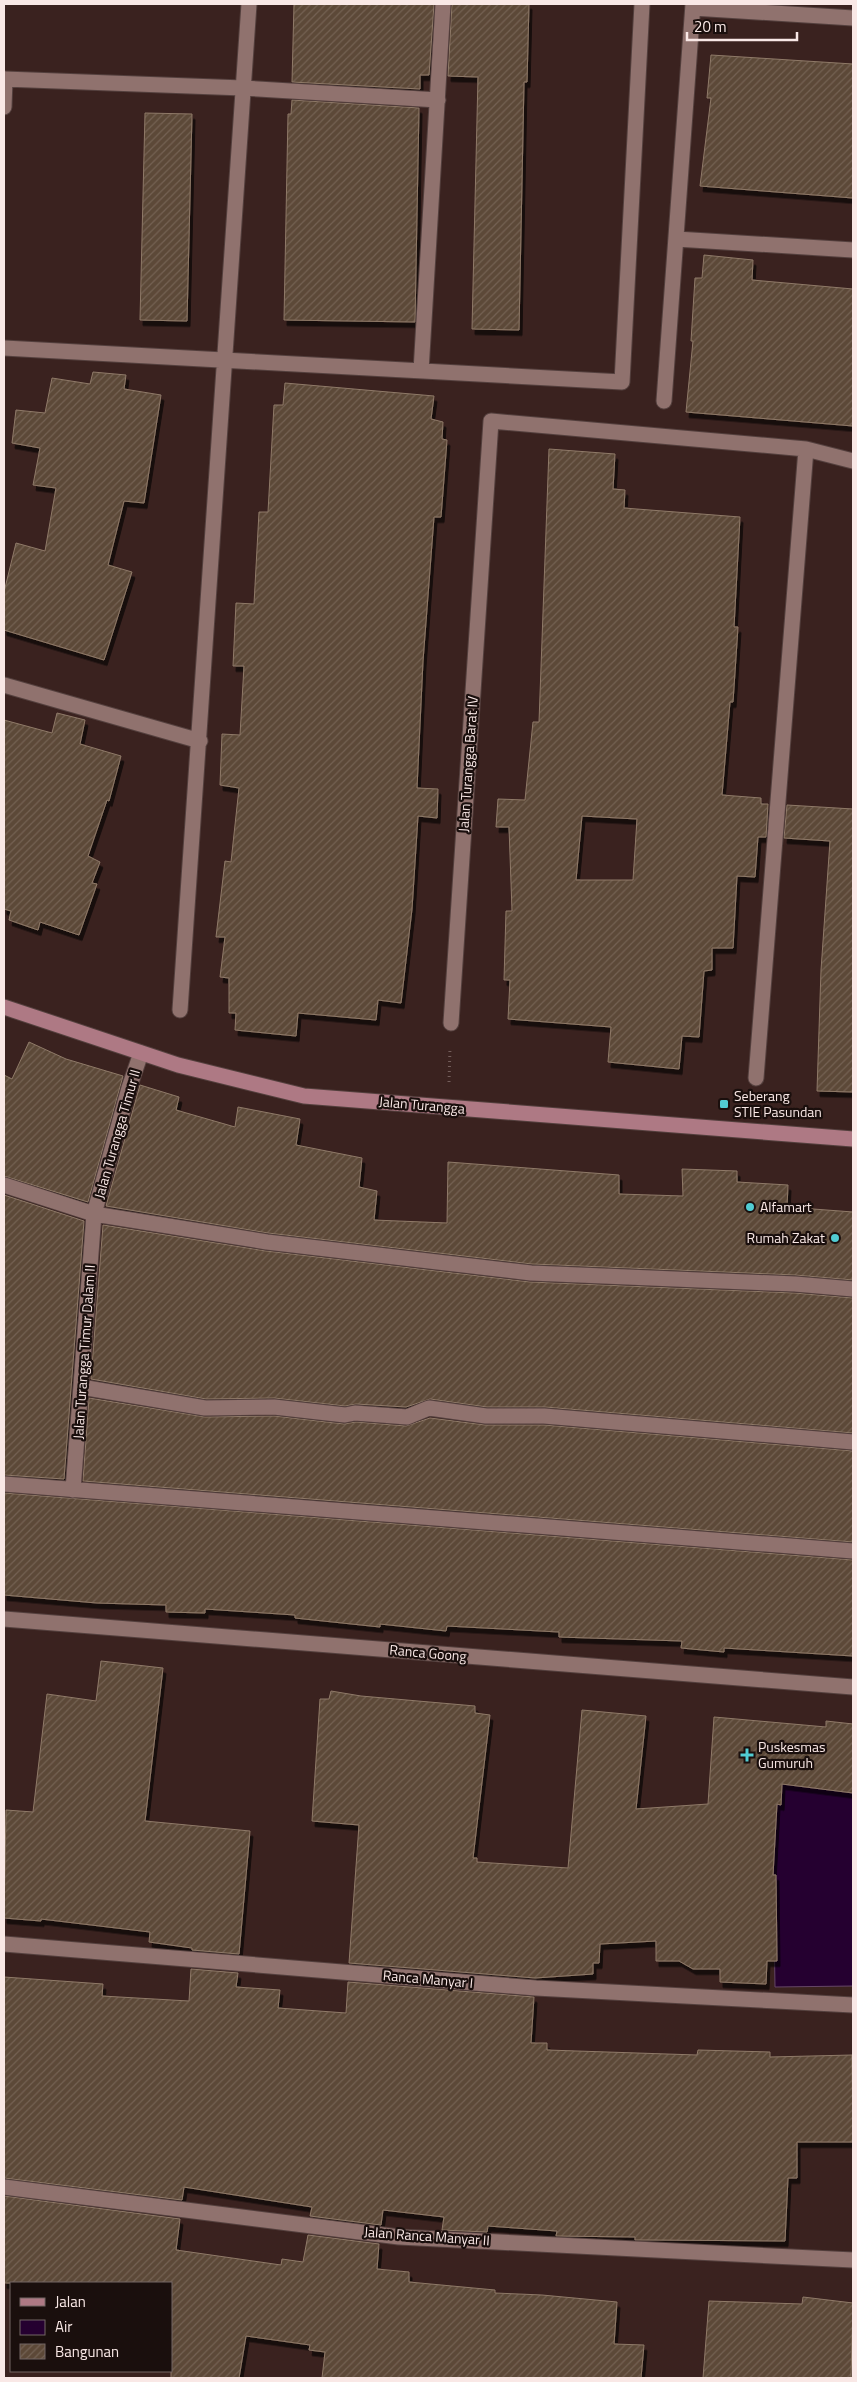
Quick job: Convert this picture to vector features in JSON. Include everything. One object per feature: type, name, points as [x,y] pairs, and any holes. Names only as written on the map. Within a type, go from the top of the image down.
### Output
[{"type":"main road","name":"Jalan Turangga","points":[[4,1007],[178,1065],[304,1096],[853,1139]]},
{"type":"street","points":[[180,1010],[200,741],[249,4]]},
{"type":"street","points":[[421,371],[443,4]]},
{"type":"street","points":[[4,348],[622,382],[642,4]]},
{"type":"street","points":[[664,401],[693,6],[853,18]]},
{"type":"street","points":[[4,108],[4,79],[243,88],[438,100]]},
{"type":"street","points":[[676,239],[853,250]]},
{"type":"street","name":"Jalan Turangga Barat IV","points":[[451,1023],[491,421],[806,449]]},
{"type":"street","points":[[756,1078],[806,449],[853,461]]},
{"type":"street","points":[[4,685],[200,741]]},
{"type":"street","name":"Jalan Turangga Timur II","points":[[94,1214],[129,1088],[141,1053]]},
{"type":"street","points":[[4,1185],[94,1214],[267,1242],[531,1273],[795,1284],[853,1289]]},
{"type":"street","name":"Jalan Turangga Timur Dalam II","points":[[73,1490],[94,1214]]},
{"type":"street","points":[[81,1388],[205,1408],[274,1407],[345,1415],[355,1413],[407,1417],[429,1408],[486,1416],[544,1416],[853,1442]]},
{"type":"street","points":[[4,1484],[853,1551]]},
{"type":"street","name":"Ranca Goong","points":[[4,1619],[853,1687]]},
{"type":"street","name":"Ranca Manyar I","points":[[4,1944],[536,1988],[853,2005]]},
{"type":"street","name":"Jalan Ranca Manyar II","points":[[4,2187],[399,2236],[853,2260]]},
{"type":"path","points":[[448,1107],[451,1023]]},
{"type":"water","points":[[853,1739],[853,1986],[775,1987],[771,1740]]},
{"type":"building","points":[[294,4],[434,4],[429,75],[420,75],[420,89],[292,82]]},
{"type":"building","points":[[452,4],[529,4],[527,82],[524,82],[519,330],[472,329],[478,77],[448,76]]},
{"type":"building","points":[[711,55],[853,64],[853,198],[700,186],[711,98],[707,98]]},
{"type":"building","points":[[292,100],[419,108],[415,322],[284,320],[288,114],[291,114]]},
{"type":"building","points":[[145,113],[192,114],[187,321],[140,320]]},
{"type":"building","points":[[704,255],[753,260],[752,280],[853,289],[853,426],[686,412],[693,341],[691,341],[695,278],[702,278]]},
{"type":"building","points":[[93,372],[126,375],[124,389],[161,395],[144,503],[124,501],[108,565],[132,572],[104,660],[4,630],[4,592],[16,543],[45,551],[56,488],[33,485],[40,448],[12,443],[16,410],[45,413],[52,378],[90,384]]},
{"type":"building","points":[[285,383],[434,396],[431,419],[443,422],[442,439],[447,440],[441,517],[434,517],[423,661],[417,788],[438,789],[437,818],[418,816],[412,909],[401,1003],[378,1000],[376,1020],[298,1013],[296,1036],[235,1030],[236,1013],[229,1013],[229,978],[220,977],[225,937],[216,937],[225,861],[231,862],[239,788],[220,785],[222,734],[240,735],[244,666],[233,666],[236,603],[254,604],[259,512],[268,512],[274,405],[283,405]]},
{"type":"building","points":[[549,449],[615,454],[613,489],[625,490],[624,508],[740,517],[734,627],[738,627],[733,702],[730,702],[722,795],[761,798],[761,804],[768,804],[766,837],[758,837],[755,877],[737,876],[733,948],[712,948],[712,970],[704,971],[699,1037],[682,1036],[679,1069],[608,1062],[611,1027],[508,1019],[510,980],[504,980],[506,911],[512,911],[509,827],[496,827],[498,799],[525,800],[533,722],[539,722]],"holes":[[[582,816],[637,819],[633,880],[576,880]]]},
{"type":"building","points":[[57,713],[85,720],[80,744],[121,756],[109,801],[107,800],[88,856],[100,862],[92,883],[97,884],[79,935],[40,922],[38,930],[9,920],[11,911],[4,909],[4,720],[52,733]]},
{"type":"building","points":[[787,805],[853,809],[853,1092],[817,1091],[821,970],[830,841],[784,838]]},
{"type":"building","points":[[29,1042],[66,1059],[123,1076],[88,1202],[4,1176],[4,1075],[12,1079]]},
{"type":"building","points":[[140,1085],[179,1097],[176,1110],[235,1127],[238,1107],[300,1119],[296,1145],[362,1158],[359,1187],[377,1191],[374,1220],[447,1223],[448,1162],[619,1175],[619,1194],[683,1196],[682,1169],[737,1171],[737,1182],[788,1185],[787,1207],[853,1212],[853,1280],[795,1275],[532,1264],[268,1233],[106,1206]]},
{"type":"building","points":[[4,1195],[84,1221],[64,1479],[4,1475]]},
{"type":"building","points":[[103,1225],[266,1251],[530,1282],[794,1293],[853,1298],[853,1433],[545,1407],[487,1407],[430,1399],[406,1407],[356,1404],[345,1406],[274,1398],[206,1399],[91,1379]]},
{"type":"building","points":[[89,1398],[205,1417],[274,1416],[344,1424],[356,1422],[406,1426],[430,1418],[485,1425],[544,1425],[853,1451],[853,1542],[83,1481]]},
{"type":"building","points":[[4,1493],[853,1560],[853,1656],[724,1648],[724,1652],[681,1648],[682,1641],[559,1637],[559,1632],[447,1626],[446,1631],[380,1624],[380,1627],[295,1618],[295,1615],[205,1609],[205,1613],[166,1612],[166,1605],[97,1603],[4,1595]]},
{"type":"building","points":[[101,1661],[163,1668],[145,1821],[250,1831],[239,1954],[192,1950],[192,1948],[149,1942],[150,1932],[41,1919],[41,1921],[4,1918],[6,1810],[33,1812],[47,1694],[96,1701]]},
{"type":"building","points":[[331,1691],[361,1696],[475,1706],[475,1713],[490,1715],[473,1858],[477,1858],[477,1862],[568,1868],[582,1710],[646,1716],[636,1809],[708,1804],[714,1717],[826,1727],[826,1721],[853,1724],[853,1793],[782,1784],[781,1805],[777,1804],[773,1875],[776,1875],[777,1961],[767,1961],[766,1984],[720,1982],[720,1969],[693,1969],[679,1961],[656,1961],[656,1941],[600,1944],[599,1963],[593,1963],[593,1974],[535,1978],[349,1963],[359,1825],[312,1821],[320,1699],[329,1699]]},
{"type":"building","points":[[191,1969],[238,1973],[236,1987],[280,1990],[278,2008],[346,2013],[348,1982],[534,1997],[531,2043],[547,2043],[547,2050],[697,2055],[698,2050],[770,2052],[770,2057],[852,2055],[853,2142],[797,2142],[797,2178],[788,2178],[785,2241],[635,2240],[635,2237],[556,2236],[557,2231],[488,2226],[487,2232],[442,2230],[444,2217],[383,2210],[381,2225],[310,2216],[312,2207],[184,2187],[182,2200],[4,2178],[4,1977],[103,1984],[102,1996],[189,2001]]},
{"type":"building","points":[[4,2196],[180,2219],[176,2250],[281,2265],[282,2259],[303,2262],[308,2235],[379,2244],[377,2269],[409,2272],[409,2282],[495,2290],[495,2293],[617,2302],[614,2344],[644,2345],[641,2378],[322,2378],[325,2352],[309,2350],[310,2345],[246,2336],[239,2378],[171,2378],[172,2282],[4,2283]]},
{"type":"building","points":[[803,2297],[853,2303],[851,2378],[703,2378],[709,2301],[802,2304]]},
{"type":"place","name":"Seberang STIE Pasundan","points":[[724,1104]]},
{"type":"place","name":"Alfamart","points":[[750,1207]]},
{"type":"place","name":"Rumah Zakat","points":[[835,1238]]},
{"type":"place","name":"Puskesmas Gumuruh","points":[[747,1755]]}]
